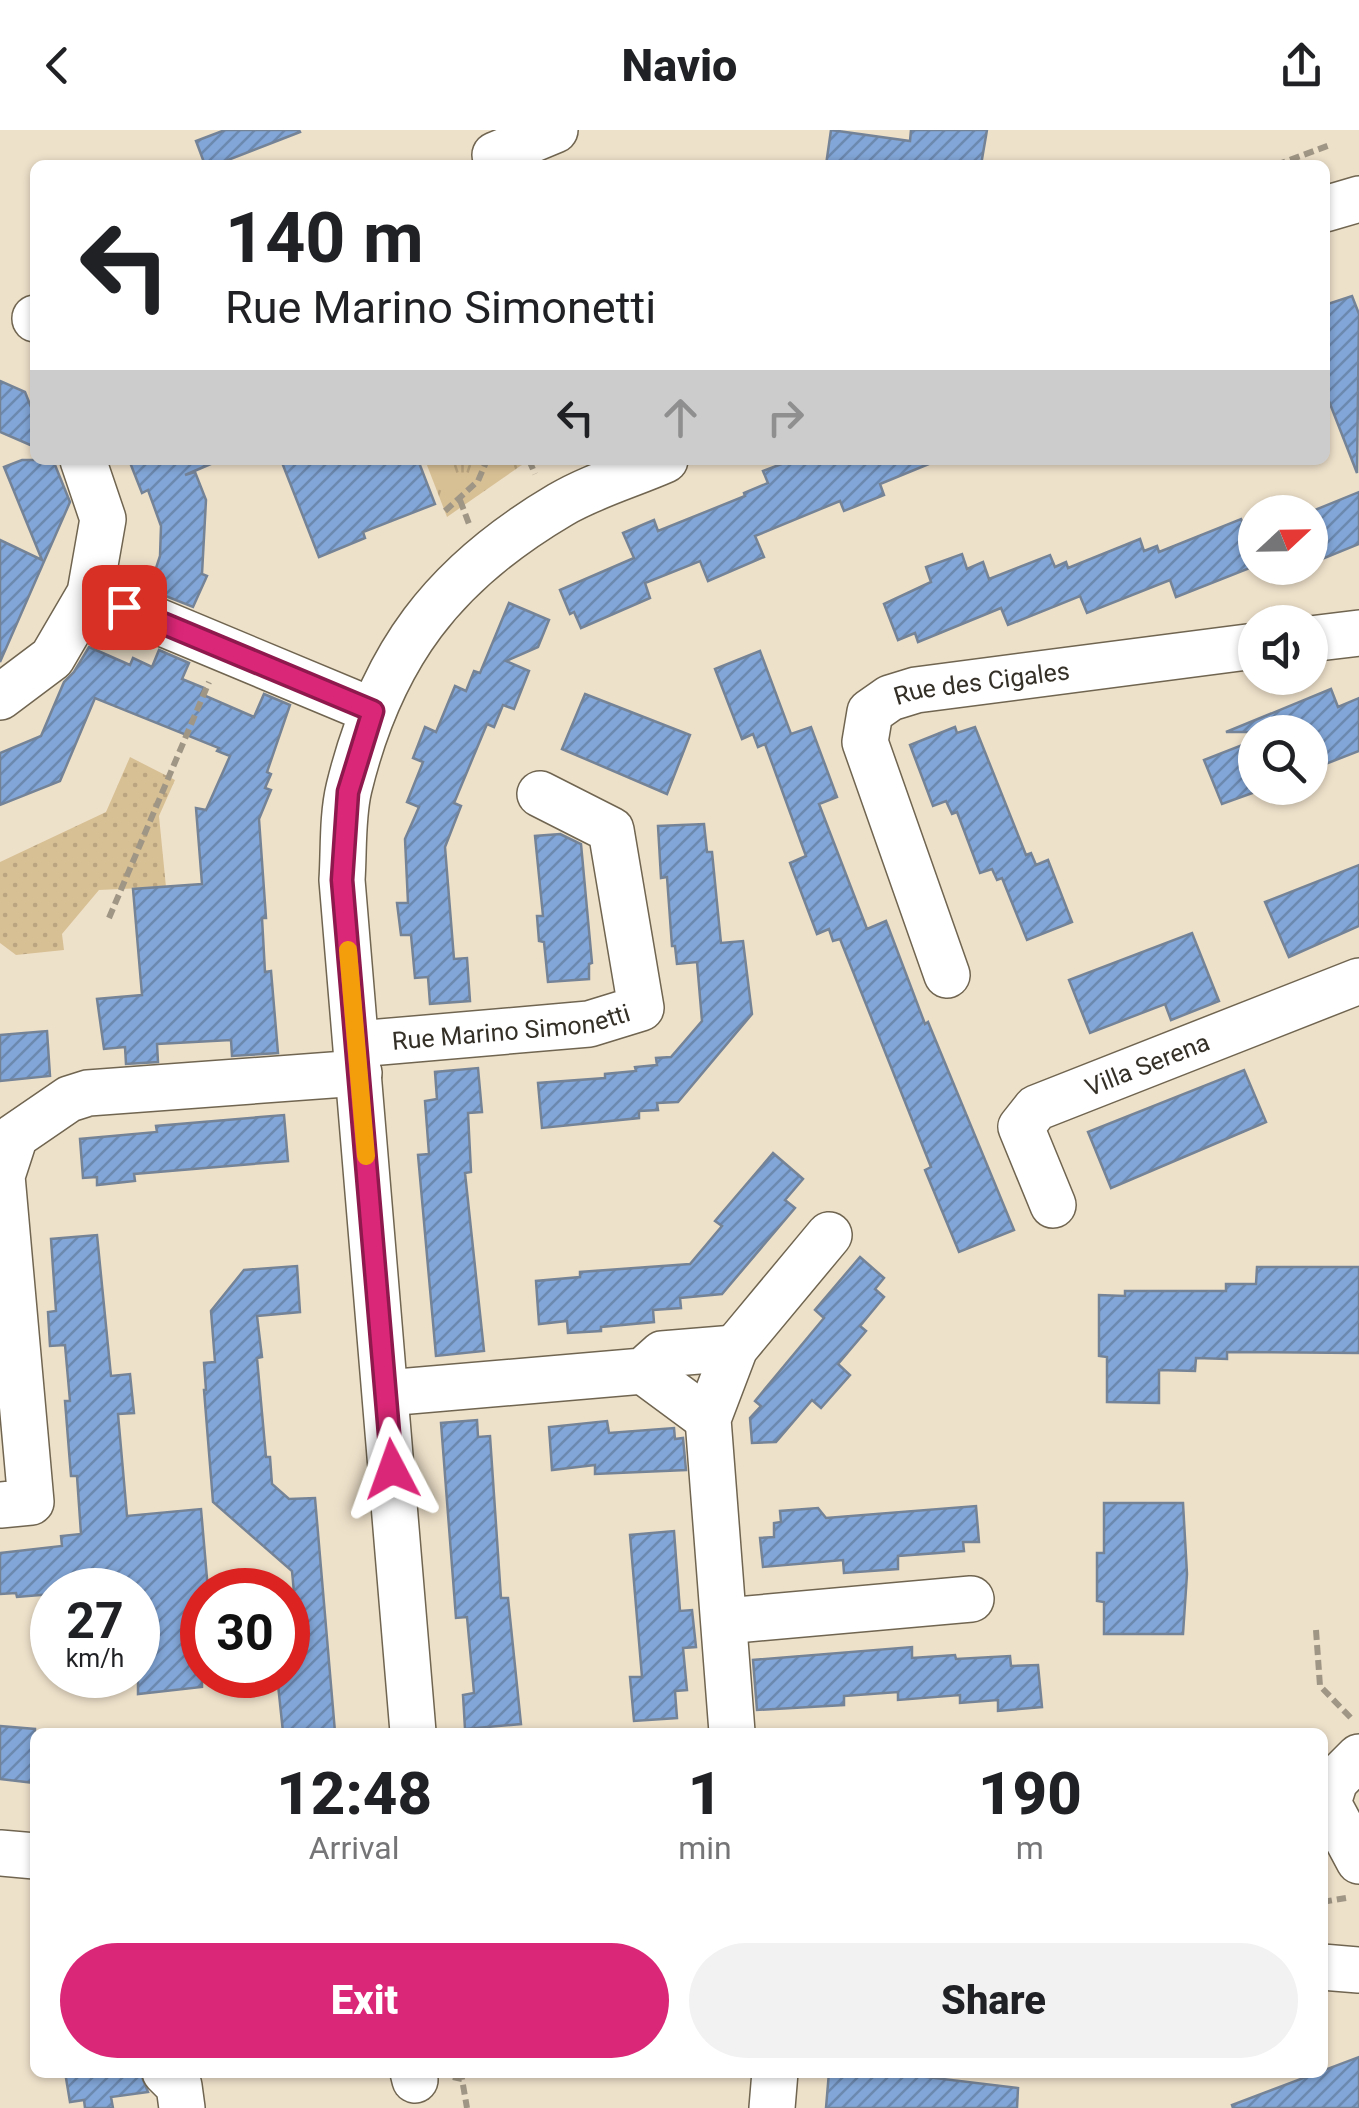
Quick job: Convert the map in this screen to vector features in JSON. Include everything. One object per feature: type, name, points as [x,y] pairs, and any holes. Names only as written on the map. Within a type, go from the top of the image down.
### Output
[{"type":"street","points":[[495,155],[555,130]]},
{"type":"street","points":[[1330,207],[1359,198]]},
{"type":"street","points":[[0,698],[52,658],[90,593],[104,519],[85,465]]},
{"type":"street","name":"Rue Marino Simonetti","points":[[413,1728],[342,880],[348,792],[373,711],[401,651],[434,605],[484,555],[562,503],[653,465]]},
{"type":"street","points":[[90,593],[373,711]]},
{"type":"street","points":[[1328,637],[1359,633]]},
{"type":"street","name":"Rue des Cigales","points":[[947,975],[865,742],[870,712],[890,698],[916,690],[1238,648]]},
{"type":"street","name":"Rue Marino Simonetti","points":[[0,1505],[30,1502],[13,1445],[2,1176],[8,1132],[88,1093],[589,1024],[641,1008],[611,830],[540,794]]},
{"type":"street","name":"Villa Serena","points":[[1052,1205],[1021,1128],[1036,1108],[1359,980]]},
{"type":"street","points":[[732,1728],[708,1419],[735,1348],[828,1234]]},
{"type":"street","points":[[386,1393],[642,1371],[662,1354],[735,1348]]},
{"type":"street","points":[[642,1371],[708,1419]]},
{"type":"street","points":[[725,1622],[971,1600]]},
{"type":"street","points":[[1359,1757],[1335,1781],[1328,1803],[1359,1861]]},
{"type":"street","points":[[0,1853],[30,1856]]},
{"type":"street","points":[[1328,1967],[1359,1970]]},
{"type":"street","points":[[171,2078],[179,2086],[182,2108]]},
{"type":"street","points":[[772,2108],[774,2078]]},
{"type":"path","points":[[1289,160],[1330,144]]},
{"type":"path","points":[[445,511],[478,481],[485,465]]},
{"type":"path","points":[[460,500],[470,525]]},
{"type":"path","points":[[108,918],[224,649]]},
{"type":"path","points":[[1316,1630],[1320,1686],[1359,1726]]},
{"type":"green space","points":[[427,465],[522,465],[447,517]]},
{"type":"green space","points":[[130,757],[175,780],[159,816],[166,887],[99,890],[62,934],[64,950],[16,955],[0,943],[0,862],[106,812]]},
{"type":"building","points":[[225,130],[300,132],[228,160],[203,160],[196,141]]},
{"type":"building","points":[[831,130],[910,141],[911,130],[987,130],[982,160],[827,160]]},
{"type":"building","points":[[1352,296],[1359,314],[1357,473],[1330,404],[1330,303]]},
{"type":"building","points":[[0,381],[25,392],[30,404],[30,445],[0,432]]},
{"type":"building","points":[[22,460],[30,460],[30,465],[55,465],[70,502],[0,662],[0,540],[42,560],[4,467]]},
{"type":"building","points":[[131,465],[208,465],[185,475],[195,472],[206,500],[202,574],[207,576],[193,607],[153,591],[160,575],[155,571],[161,526],[148,490],[142,493]]},
{"type":"building","points":[[283,465],[420,465],[435,504],[363,532],[365,538],[319,557]]},
{"type":"building","points":[[779,465],[926,465],[880,484],[884,495],[844,511],[840,501],[755,536],[764,557],[708,581],[700,561],[645,583],[650,598],[581,628],[560,590],[634,558],[623,533],[654,520],[658,531],[745,496],[744,493],[768,483],[763,471]]},
{"type":"building","points":[[1359,492],[1359,544],[1328,557],[1328,505]]},
{"type":"building","points":[[1238,520],[1238,573],[1176,597],[1170,580],[1087,613],[1080,596],[1008,625],[1001,608],[918,642],[915,633],[898,640],[884,604],[931,582],[926,567],[962,554],[967,569],[983,562],[989,579],[1050,555],[1055,567],[1066,562],[1068,568],[1140,539],[1144,551],[1157,546],[1159,552]]},
{"type":"building","points":[[509,603],[549,620],[538,647],[506,661],[529,671],[514,709],[503,705],[494,727],[487,724],[454,803],[461,806],[445,847],[454,959],[467,958],[470,1001],[430,1004],[428,977],[415,978],[411,935],[401,935],[397,903],[408,903],[405,839],[419,807],[407,802],[423,762],[413,758],[425,727],[436,732],[455,686],[466,691],[474,671],[480,673]]},
{"type":"building","points":[[89,647],[130,665],[133,658],[152,667],[159,650],[189,663],[182,679],[204,688],[201,694],[254,717],[264,694],[290,705],[267,772],[271,774],[265,788],[271,790],[259,819],[266,918],[262,918],[265,972],[271,971],[278,1053],[232,1056],[231,1040],[157,1044],[158,1062],[126,1064],[125,1047],[104,1049],[97,999],[142,995],[133,889],[202,884],[196,808],[206,810],[230,756],[217,751],[219,748],[95,698],[60,781],[0,805],[0,753],[41,736],[64,682]]},
{"type":"building","points":[[760,651],[791,734],[811,727],[837,797],[819,804],[867,929],[886,921],[925,1024],[928,1022],[1014,1230],[959,1252],[925,1170],[931,1167],[840,939],[833,941],[829,929],[817,934],[790,863],[806,856],[765,744],[758,747],[753,734],[742,739],[715,669]]},
{"type":"building","points":[[1331,689],[1338,707],[1359,698],[1359,751],[1328,763],[1328,715],[1268,715],[1316,695],[1328,695]]},
{"type":"building","points":[[585,694],[690,735],[667,794],[562,749]]},
{"type":"building","points":[[955,727],[957,733],[975,727],[1026,855],[1031,853],[1036,865],[1048,860],[1072,922],[1027,940],[1002,878],[997,880],[992,869],[980,873],[957,812],[952,814],[946,801],[933,806],[910,745]]},
{"type":"building","points":[[1238,747],[1238,798],[1222,804],[1204,760]]},
{"type":"building","points":[[704,824],[707,852],[712,852],[721,943],[743,941],[752,1014],[678,1102],[657,1103],[658,1110],[639,1111],[639,1118],[542,1128],[538,1083],[605,1078],[605,1074],[657,1065],[656,1058],[671,1057],[702,1021],[697,962],[677,964],[672,946],[667,877],[661,878],[658,826]]},
{"type":"building","points":[[560,834],[581,844],[592,963],[589,979],[548,982],[544,942],[539,941],[537,916],[543,916],[535,836]]},
{"type":"building","points":[[1359,865],[1359,926],[1289,957],[1265,902]]},
{"type":"building","points":[[1192,933],[1219,1001],[1171,1020],[1165,1004],[1090,1033],[1069,980]]},
{"type":"building","points":[[47,1031],[50,1076],[0,1081],[0,1035]]},
{"type":"building","points":[[478,1068],[482,1112],[468,1113],[471,1172],[465,1173],[484,1351],[436,1356],[418,1155],[429,1154],[425,1101],[437,1099],[435,1072]]},
{"type":"building","points":[[1244,1070],[1266,1122],[1111,1188],[1088,1132]]},
{"type":"building","points":[[284,1115],[288,1161],[134,1174],[135,1181],[97,1185],[97,1177],[83,1178],[80,1139],[157,1132],[156,1126]]},
{"type":"building","points":[[773,1153],[803,1179],[785,1200],[795,1208],[722,1294],[680,1298],[681,1308],[653,1310],[654,1322],[601,1327],[601,1331],[568,1333],[567,1321],[539,1324],[536,1281],[580,1277],[580,1272],[690,1264],[722,1226],[715,1221]]},
{"type":"building","points":[[97,1235],[111,1376],[130,1374],[134,1413],[118,1414],[127,1516],[201,1509],[206,1568],[180,1568],[180,1689],[160,1692],[160,1568],[30,1568],[30,1596],[0,1594],[0,1553],[62,1546],[61,1536],[81,1534],[77,1476],[71,1476],[65,1345],[50,1346],[48,1312],[56,1311],[51,1239]]},
{"type":"building","points":[[860,1257],[884,1278],[875,1289],[884,1297],[860,1326],[866,1331],[838,1364],[850,1375],[821,1408],[812,1400],[776,1442],[752,1443],[750,1418],[761,1406],[755,1401],[824,1318],[815,1310]]},
{"type":"building","points":[[297,1266],[300,1312],[257,1316],[262,1357],[257,1358],[272,1484],[289,1499],[315,1498],[335,1728],[283,1728],[279,1698],[310,1698],[310,1568],[289,1568],[213,1502],[204,1390],[204,1363],[215,1362],[211,1311],[244,1270]]},
{"type":"building","points":[[1257,1267],[1359,1267],[1359,1353],[1227,1352],[1227,1359],[1196,1358],[1195,1371],[1159,1370],[1159,1403],[1107,1402],[1107,1357],[1099,1356],[1099,1295],[1125,1296],[1125,1291],[1226,1291],[1226,1284],[1256,1284]]},
{"type":"building","points":[[477,1420],[478,1437],[490,1436],[501,1598],[508,1598],[521,1724],[465,1728],[463,1695],[474,1693],[467,1617],[456,1618],[441,1423]]},
{"type":"building","points":[[607,1421],[609,1433],[674,1428],[675,1439],[683,1438],[686,1470],[595,1474],[595,1465],[552,1470],[549,1427]]},
{"type":"building","points":[[1104,1503],[1183,1503],[1187,1574],[1183,1634],[1104,1634],[1104,1602],[1097,1601],[1097,1553],[1104,1553]]},
{"type":"building","points":[[976,1506],[979,1542],[963,1542],[964,1551],[898,1556],[898,1569],[844,1573],[843,1560],[763,1567],[760,1538],[774,1537],[774,1523],[781,1522],[780,1511],[818,1508],[826,1518]]},
{"type":"building","points":[[674,1531],[680,1611],[692,1610],[696,1647],[683,1648],[687,1690],[675,1691],[677,1718],[634,1721],[630,1677],[642,1677],[630,1535]]},
{"type":"building","points":[[912,1647],[912,1658],[1010,1656],[1011,1666],[1038,1665],[1042,1707],[998,1711],[998,1700],[960,1703],[960,1695],[898,1700],[898,1692],[844,1696],[844,1705],[757,1710],[753,1660]]},
{"type":"building","points":[[0,1726],[30,1729],[30,1782],[0,1779]]},
{"type":"building","points":[[1359,2057],[1359,2108],[1233,2108],[1232,2105],[1303,2078],[1328,2078],[1328,2069]]},
{"type":"building","points":[[66,2078],[142,2078],[148,2092],[111,2097],[113,2108],[85,2108],[84,2100],[70,2102]]},
{"type":"building","points":[[828,2078],[934,2078],[1018,2088],[1017,2108],[826,2108]]},
{"type":"slow traffic","points":[[348,950],[366,1156]]},
{"type":"route","points":[[124,607],[373,711],[348,792],[342,880],[392,1469]]}]
